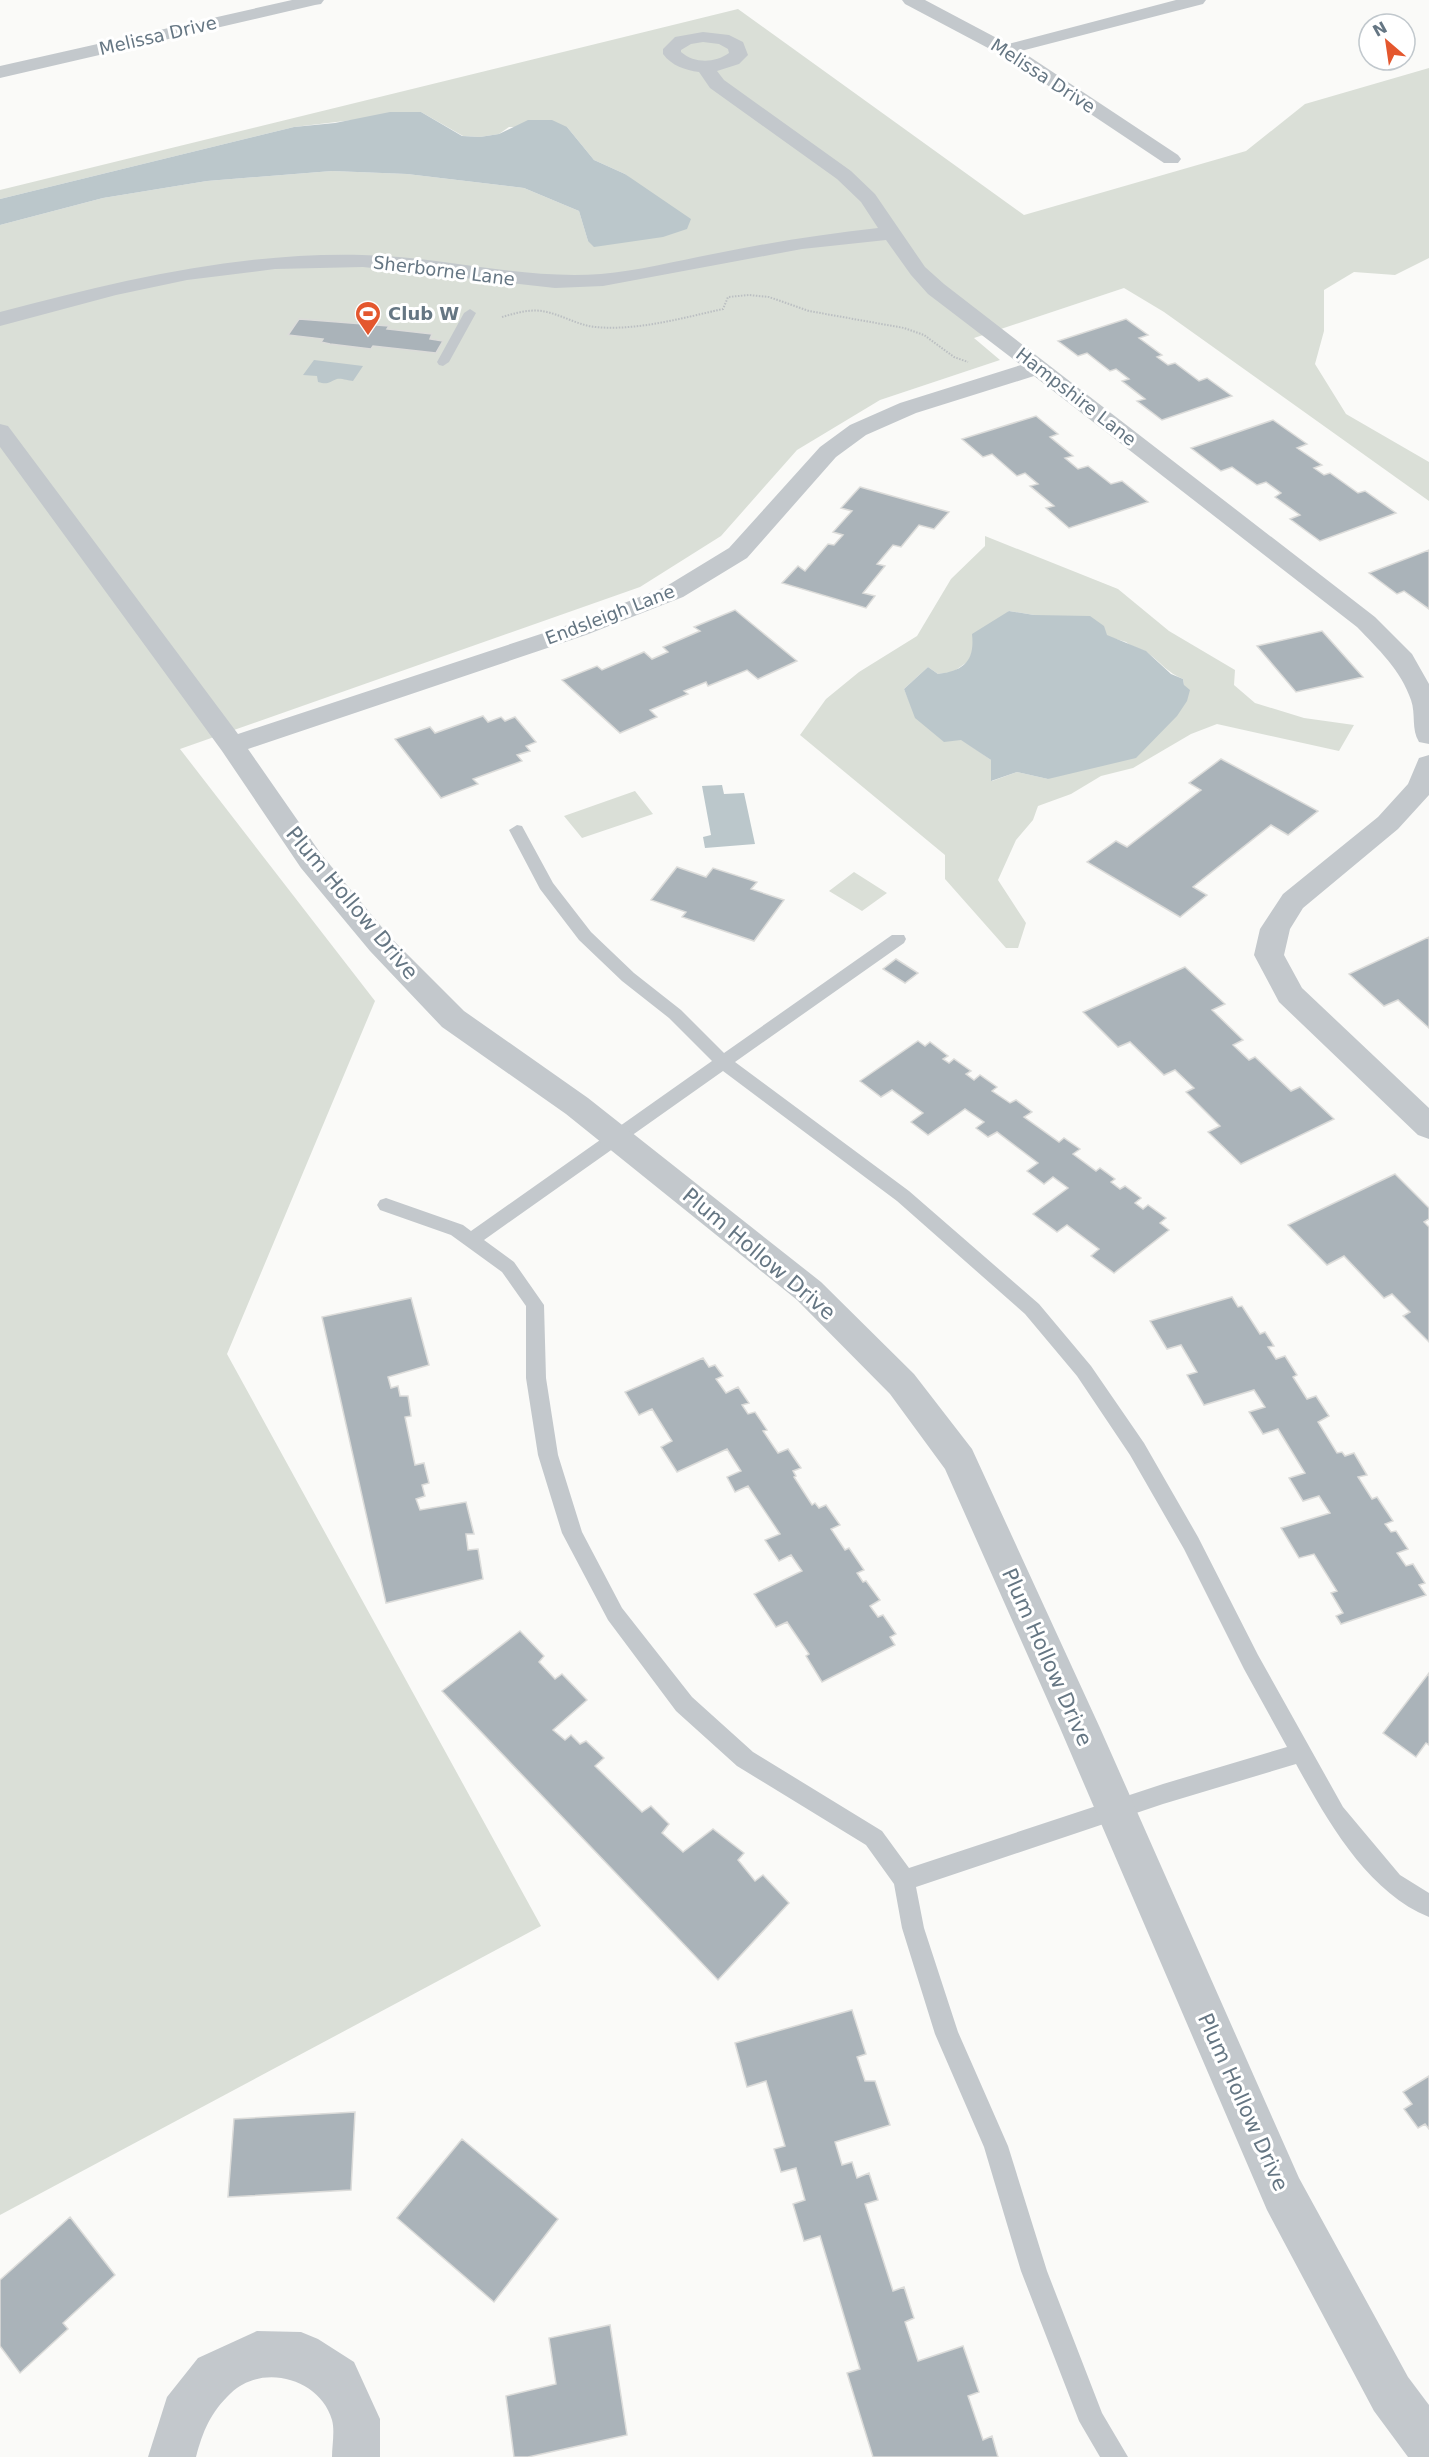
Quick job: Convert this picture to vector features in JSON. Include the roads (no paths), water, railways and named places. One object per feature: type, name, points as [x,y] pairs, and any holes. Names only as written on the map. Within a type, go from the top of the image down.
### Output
[{"type":"street","name":"Melissa Drive","points":[[0,72],[315,0]]},
{"type":"street","name":"Melissa Drive","points":[[911,0],[948,17],[1005,50],[1171,159]]},
{"type":"street","points":[[1005,50],[1197,0]]},
{"type":"street","name":"Hampshire Lane","points":[[705,66],[717,84],[844,175],[868,198],[918,271],[936,289],[1366,622],[1403,660],[1425,701],[1429,736]]},
{"type":"street","name":"Sherborne Lane","points":[[0,319],[114,289],[176,276],[275,263],[363,261],[555,282],[603,280],[802,243],[890,233]]},
{"type":"street","name":"Endsleigh Lane","points":[[232,745],[577,630],[674,592],[738,554],[828,452],[858,430],[908,408],[1039,367]]},
{"type":"street","name":"Plum Hollow Drive","points":[[0,431],[232,745],[311,861],[380,944],[453,1019],[577,1106],[809,1291],[903,1384],[959,1460],[1080,1728],[1283,2194],[1391,2394],[1429,2445]]},
{"type":"street","points":[[1429,764],[1421,787],[1388,823],[1293,902],[1275,929],[1269,955],[1290,994],[1429,1127]]},
{"type":"street","points":[[172,2457],[184,2414],[215,2375],[258,2354],[301,2356],[337,2379],[356,2419],[356,2457]]},
{"type":"lane","points":[[443,362],[470,313]]},
{"type":"lane","points":[[517,830],[546,885],[585,936],[628,977],[675,1014],[723,1062],[903,1196],[1032,1309],[1084,1371],[1137,1449],[1191,1544],[1300,1753],[1335,1814],[1392,1883],[1429,1906]]},
{"type":"lane","points":[[471,1240],[898,939]]},
{"type":"lane","points":[[386,1205],[457,1230],[508,1267],[535,1305],[536,1378],[548,1455],[572,1533],[615,1614],[684,1704],[745,1759],[874,1838],[904,1880],[913,1928],[946,2034],[996,2146],[1034,2271],[1092,2421],[1114,2457]]},
{"type":"lane","points":[[904,1880],[1163,1794],[1300,1753]]},
{"type":"place","name":"Club W","points":[[368,337]]}]
